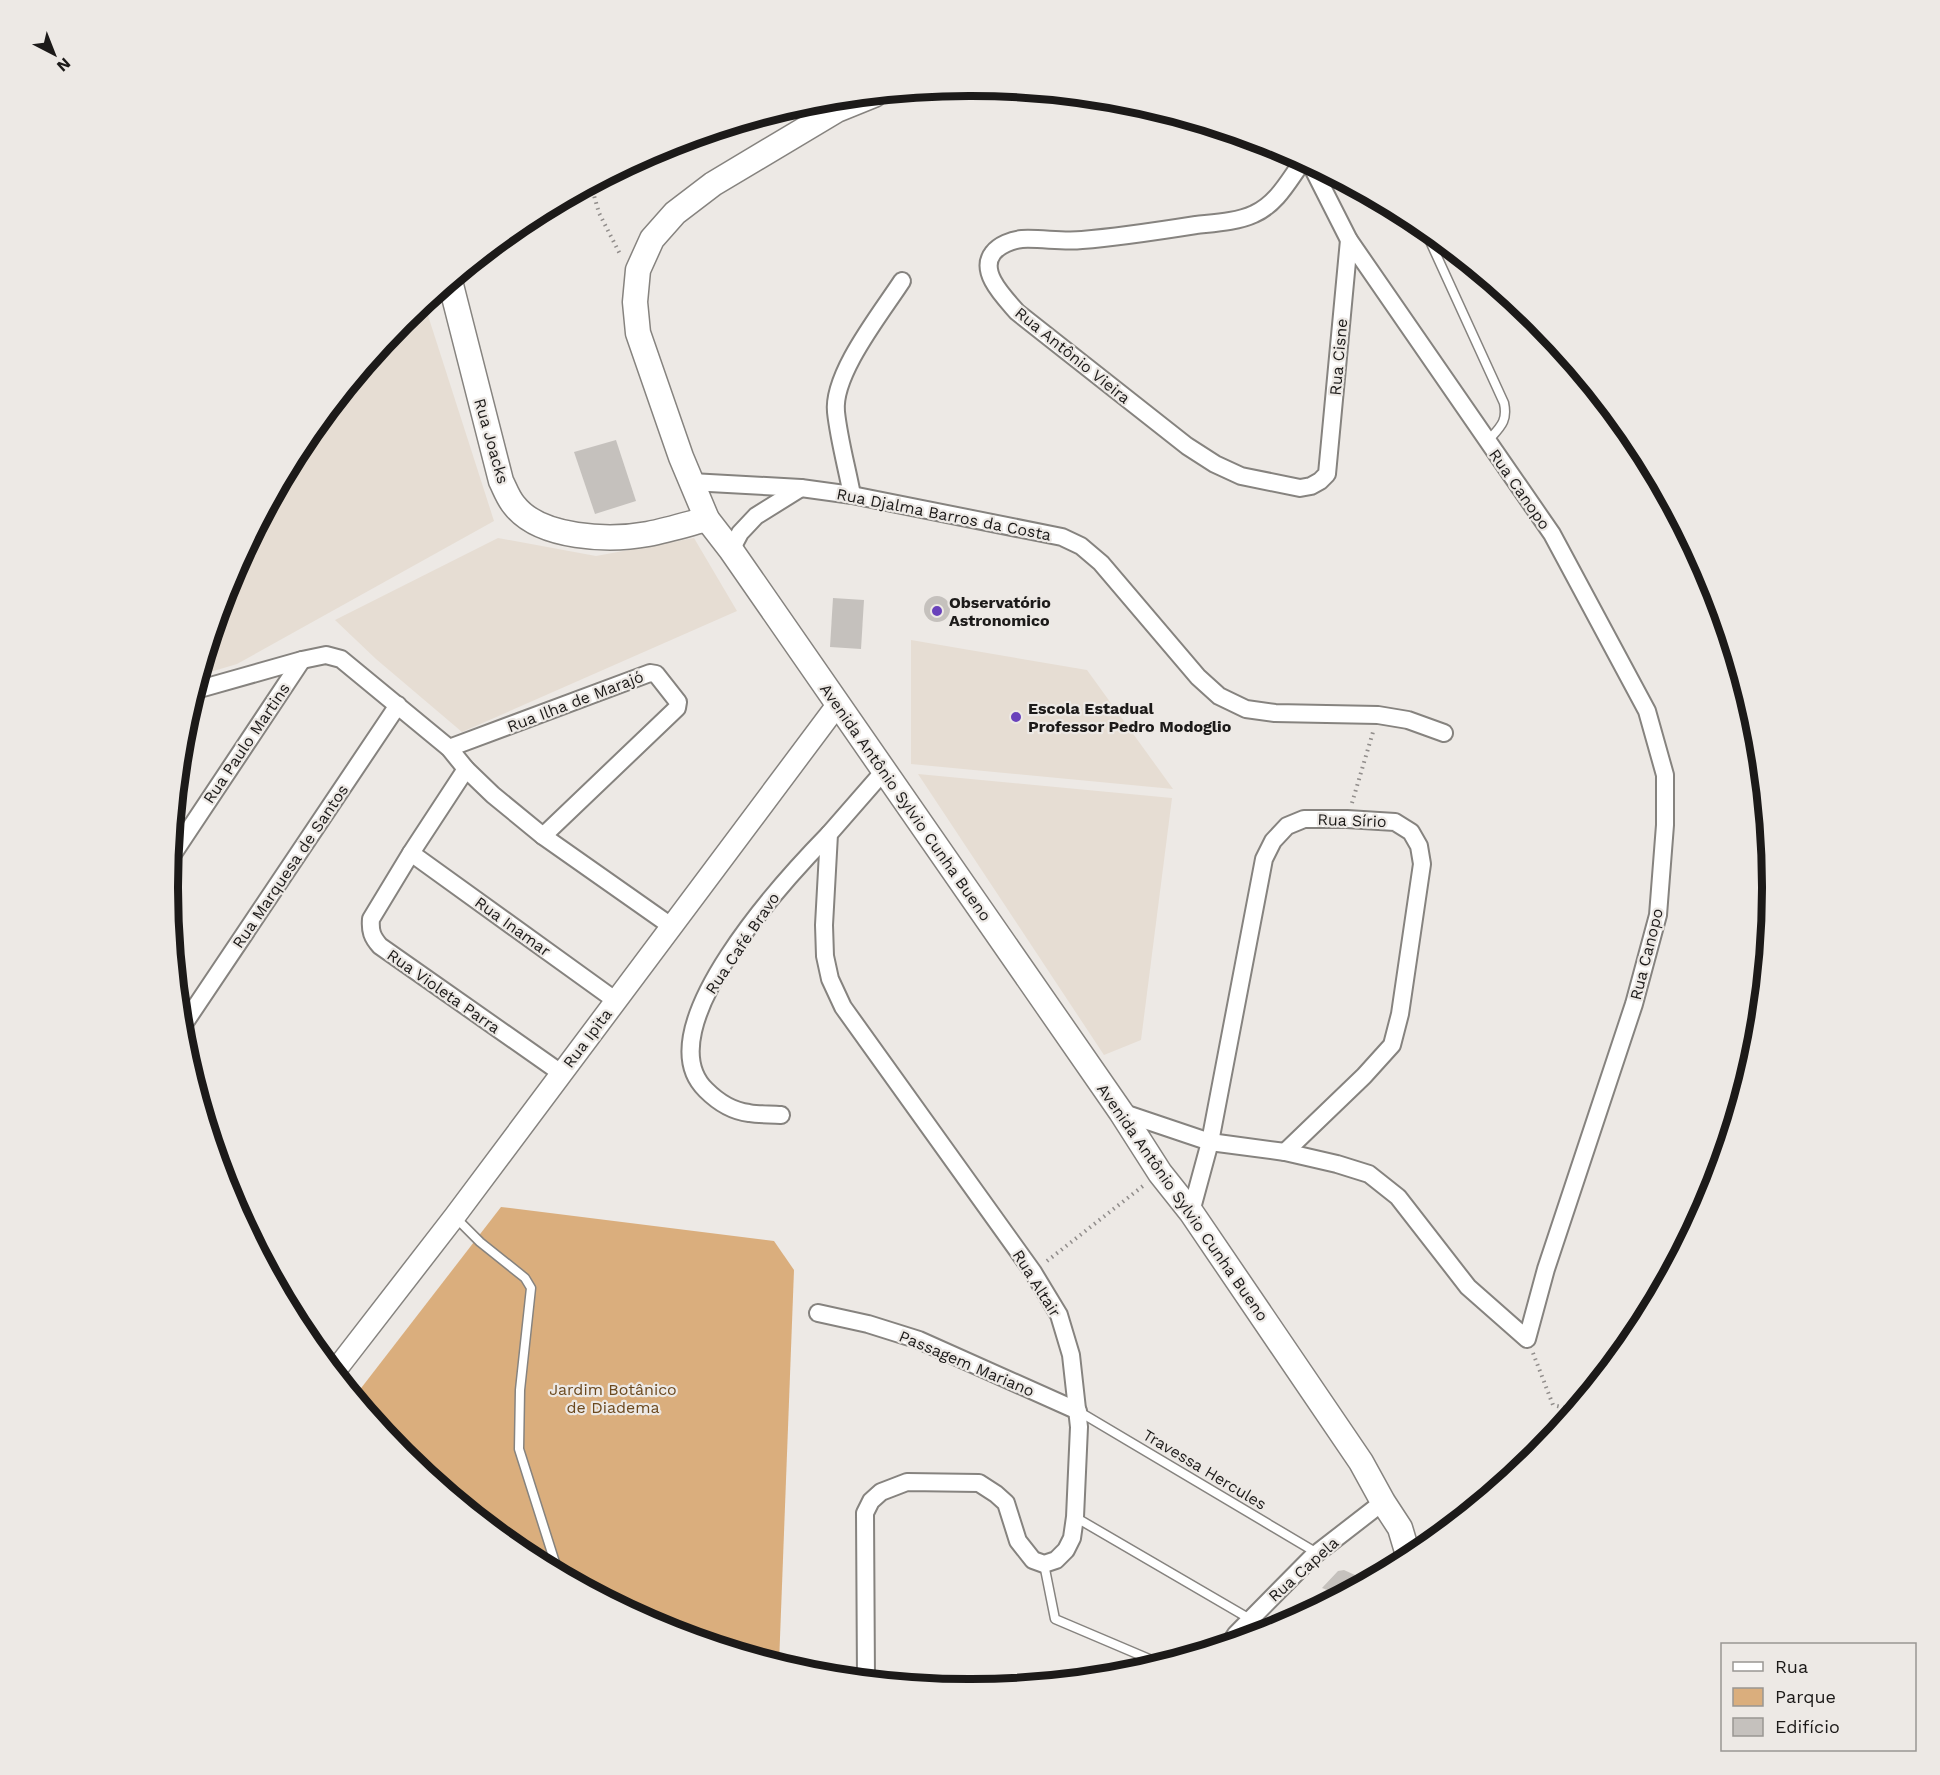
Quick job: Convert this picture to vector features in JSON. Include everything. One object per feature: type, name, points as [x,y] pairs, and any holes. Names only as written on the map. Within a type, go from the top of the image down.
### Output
[{"type":"main road","name":"Avenida Antônio Sylvio Cunha Bueno","points":[[846,106],[703,192],[675,213],[652,239],[638,270],[635,302],[638,333],[691,482],[707,519],[731,550],[1121,1112],[1160,1173],[1191,1212],[1361,1462],[1400,1528],[1406,1548]]},
{"type":"main road","name":"Rua Joacks","points":[[452,289],[501,481],[513,505],[528,519],[550,530],[603,537],[647,534],[707,519]]},
{"type":"street","name":"Rua Antônio Vieira","points":[[1298,168],[1278,198],[1254,214],[1228,221],[1079,241],[1020,239],[1003,245],[993,253],[989,264],[992,278],[1001,294],[1017,312],[1187,446],[1215,464],[1241,476],[1300,488],[1311,486],[1327,474]]},
{"type":"street","name":"Rua Canopo","points":[[1317,177],[1349,240],[1552,534],[1647,711],[1665,775],[1665,825],[1658,915],[1634,1004],[1546,1269],[1527,1339]]},
{"type":"street","name":"Rua Cisne","points":[[1327,474],[1349,240]]},
{"type":"street","points":[[852,495],[836,410],[839,387],[853,357],[902,281]]},
{"type":"street","name":"Rua Djalma Barros da Costa","points":[[691,482],[801,488],[852,495],[1062,537],[1081,546],[1101,563],[1198,677],[1219,696],[1246,709],[1275,713],[1378,715],[1408,720],[1444,733]]},
{"type":"street","points":[[731,550],[740,533],[756,516],[801,488]]},
{"type":"street","points":[[204,688],[302,660],[326,655],[341,659],[449,748],[466,769],[493,795],[543,836],[671,926]]},
{"type":"street","name":"Rua Paulo Martins","points":[[180,844],[302,660]]},
{"type":"street","name":"Rua Ilha de Marajó","points":[[449,748],[650,673],[656,674],[678,702],[676,708],[543,836]]},
{"type":"street","name":"Rua Ipita","points":[[339,1365],[455,1216],[838,704]]},
{"type":"street","name":"Rua Marquesa de Santos","points":[[189,1016],[398,705]]},
{"type":"street","name":"Rua Violeta Parra","points":[[466,769],[371,919],[370,929],[373,939],[561,1073]]},
{"type":"street","points":[[829,834],[884,771]]},
{"type":"street","name":"Rua Sírio","points":[[1191,1212],[1210,1142],[1264,859],[1273,841],[1287,826],[1304,819],[1395,822],[1411,832],[1419,846],[1422,864],[1400,1014],[1392,1045],[1364,1076],[1285,1152]]},
{"type":"street","name":"Rua Café Bravo","points":[[781,1115],[748,1113],[730,1108],[714,1098],[701,1085],[693,1068],[691,1045],[697,1014],[711,981],[766,903],[796,867],[829,834]]},
{"type":"street","name":"Rua Altair","points":[[829,834],[824,925],[825,956],[834,988],[843,1007],[1033,1272],[1059,1316],[1071,1355],[1079,1427],[1075,1517],[1072,1538],[1066,1550],[1056,1560],[1044,1564]]},
{"type":"street","name":"Rua Inamar","points":[[411,853],[615,1000]]},
{"type":"street","points":[[1121,1112],[1210,1142],[1285,1152],[1369,1174],[1398,1197],[1468,1287],[1527,1339]]},
{"type":"street","name":"Passagem Mariano","points":[[818,1313],[868,1324],[919,1340],[1078,1411]]},
{"type":"street","points":[[866,1672],[866,1513],[871,1501],[881,1492],[907,1482],[979,1483],[1006,1503],[1018,1541],[1033,1560],[1044,1564]]},
{"type":"street","name":"Rua Capela","points":[[1240,1631],[1318,1553],[1383,1502]]},
{"type":"lane","points":[[1432,245],[1504,403],[1506,414],[1503,423],[1487,442]]},
{"type":"lane","points":[[455,1216],[480,1242],[525,1278],[531,1288],[520,1390],[519,1449],[555,1561]]},
{"type":"lane","name":"Travessa Hercules","points":[[1078,1411],[1318,1553]]},
{"type":"lane","points":[[1075,1517],[1250,1619]]},
{"type":"lane","points":[[1044,1564],[1055,1619],[1148,1658]]},
{"type":"path","points":[[593,192],[599,213],[621,257],[638,270]]},
{"type":"path","points":[[1347,819],[1378,715]]},
{"type":"path","points":[[1033,1272],[1160,1173]]},
{"type":"path","points":[[1527,1339],[1553,1406],[1566,1408]]},
{"type":"shaded area","points":[[427,312],[494,521],[237,664],[208,673],[239,585],[260,537],[312,448],[342,406],[375,366]]},
{"type":"shaded area","points":[[498,538],[596,556],[694,538],[737,611],[462,732],[376,659],[335,620]]},
{"type":"shaded area","name":"Escola Estadual Professor Pedro Modoglio","points":[[911,640],[1087,670],[1173,789],[911,764]]},
{"type":"shaded area","points":[[918,774],[1172,798],[1141,1040],[1104,1055]]},
{"type":"green space","name":"Jardim Botânico de Diadema","points":[[501,1207],[774,1241],[794,1270],[779,1655],[716,1637],[667,1619],[574,1573],[530,1546],[448,1483],[410,1447],[359,1390]]},
{"type":"building","points":[[616,440],[636,501],[595,514],[574,452]]},
{"type":"building","name":"Observatório Astronomico","points":[[937,596],[946,600],[950,609],[946,618],[937,622],[928,618],[924,609],[928,600]]},
{"type":"building","points":[[833,598],[864,600],[861,649],[830,647]]},
{"type":"building","points":[[1344,1570],[1355,1575],[1366,1573],[1331,1591],[1322,1588],[1338,1571]]},
{"type":"place","name":"Observatório Astronomico","points":[[937,611]]},
{"type":"place","name":"Escola Estadual Professor Pedro Modoglio","points":[[1016,717]]}]
